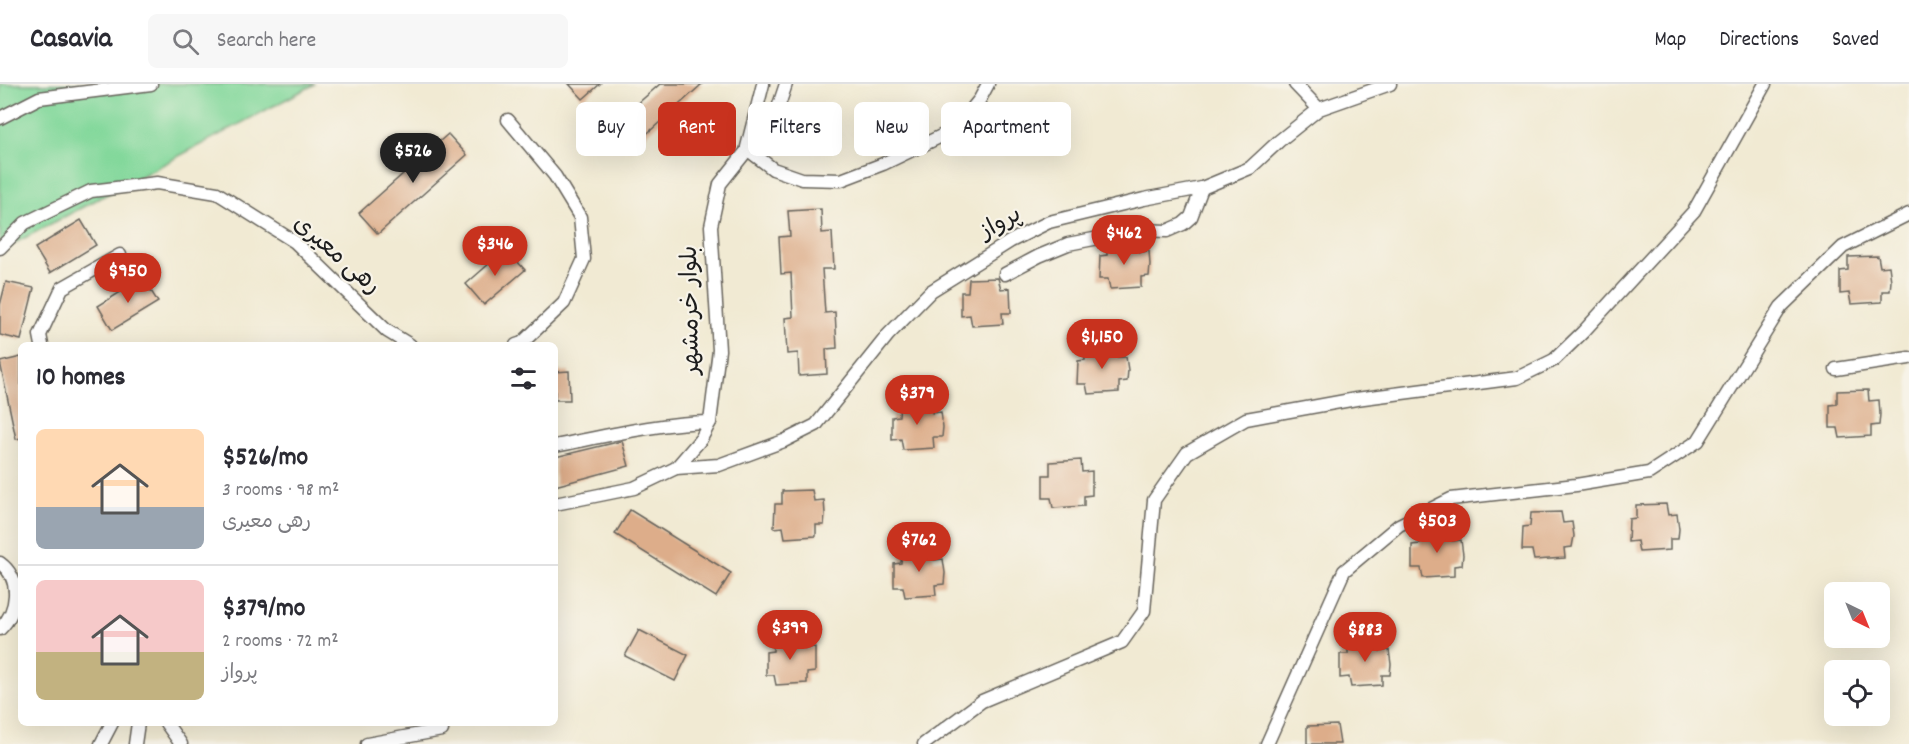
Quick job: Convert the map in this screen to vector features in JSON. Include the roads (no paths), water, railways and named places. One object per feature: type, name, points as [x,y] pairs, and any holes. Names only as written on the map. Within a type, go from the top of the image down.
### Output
[{"type":"street","points":[[0,118],[39,98],[151,84]]},
{"type":"street","name":"بلوار خرمشهر","points":[[747,149],[763,84]]},
{"type":"street","name":"بلوار خرمشهر","points":[[676,468],[701,439],[710,422],[719,350],[711,226],[720,184],[777,114],[786,84]]},
{"type":"street","points":[[747,149],[773,169],[802,179],[841,180],[884,164],[956,129],[980,99],[988,84]]},
{"type":"street","points":[[1295,84],[1319,109]]},
{"type":"street","name":"پرواز","points":[[676,468],[719,465],[784,441],[816,425],[888,336],[931,291],[1011,242],[1049,222],[1144,198],[1202,188],[1250,168],[1319,109],[1390,84]]},
{"type":"street","points":[[924,744],[982,701],[1122,642],[1144,611],[1154,500],[1187,453],[1246,419],[1356,399],[1517,378],[1554,360],[1583,332],[1694,211],[1766,86]]},
{"type":"street","points":[[508,120],[555,176],[580,217],[584,259],[564,303],[523,342]]},
{"type":"street","name":"رهی معیری","points":[[0,248],[24,224],[91,191],[157,183],[217,194],[295,242],[387,331],[405,342]]},
{"type":"street","points":[[1005,274],[1068,244],[1140,230],[1167,231],[1183,224],[1191,216],[1202,188]]},
{"type":"street","points":[[1267,744],[1344,571],[1400,525],[1451,499],[1576,485],[1649,473],[1698,441],[1781,307],[1843,247],[1909,214]]},
{"type":"street","points":[[41,342],[40,335],[62,288],[120,255]]},
{"type":"street","points":[[1836,369],[1909,358]]},
{"type":"street","points":[[558,445],[657,426],[686,422],[710,422]]},
{"type":"street","points":[[558,503],[634,488],[676,468]]},
{"type":"street","points":[[0,563],[12,578],[18,599],[7,621],[0,628]]},
{"type":"street","points":[[101,744],[110,726]]},
{"type":"street","points":[[135,744],[138,726]]},
{"type":"street","points":[[168,726],[181,744]]},
{"type":"street","points":[[367,744],[442,730]]}]
